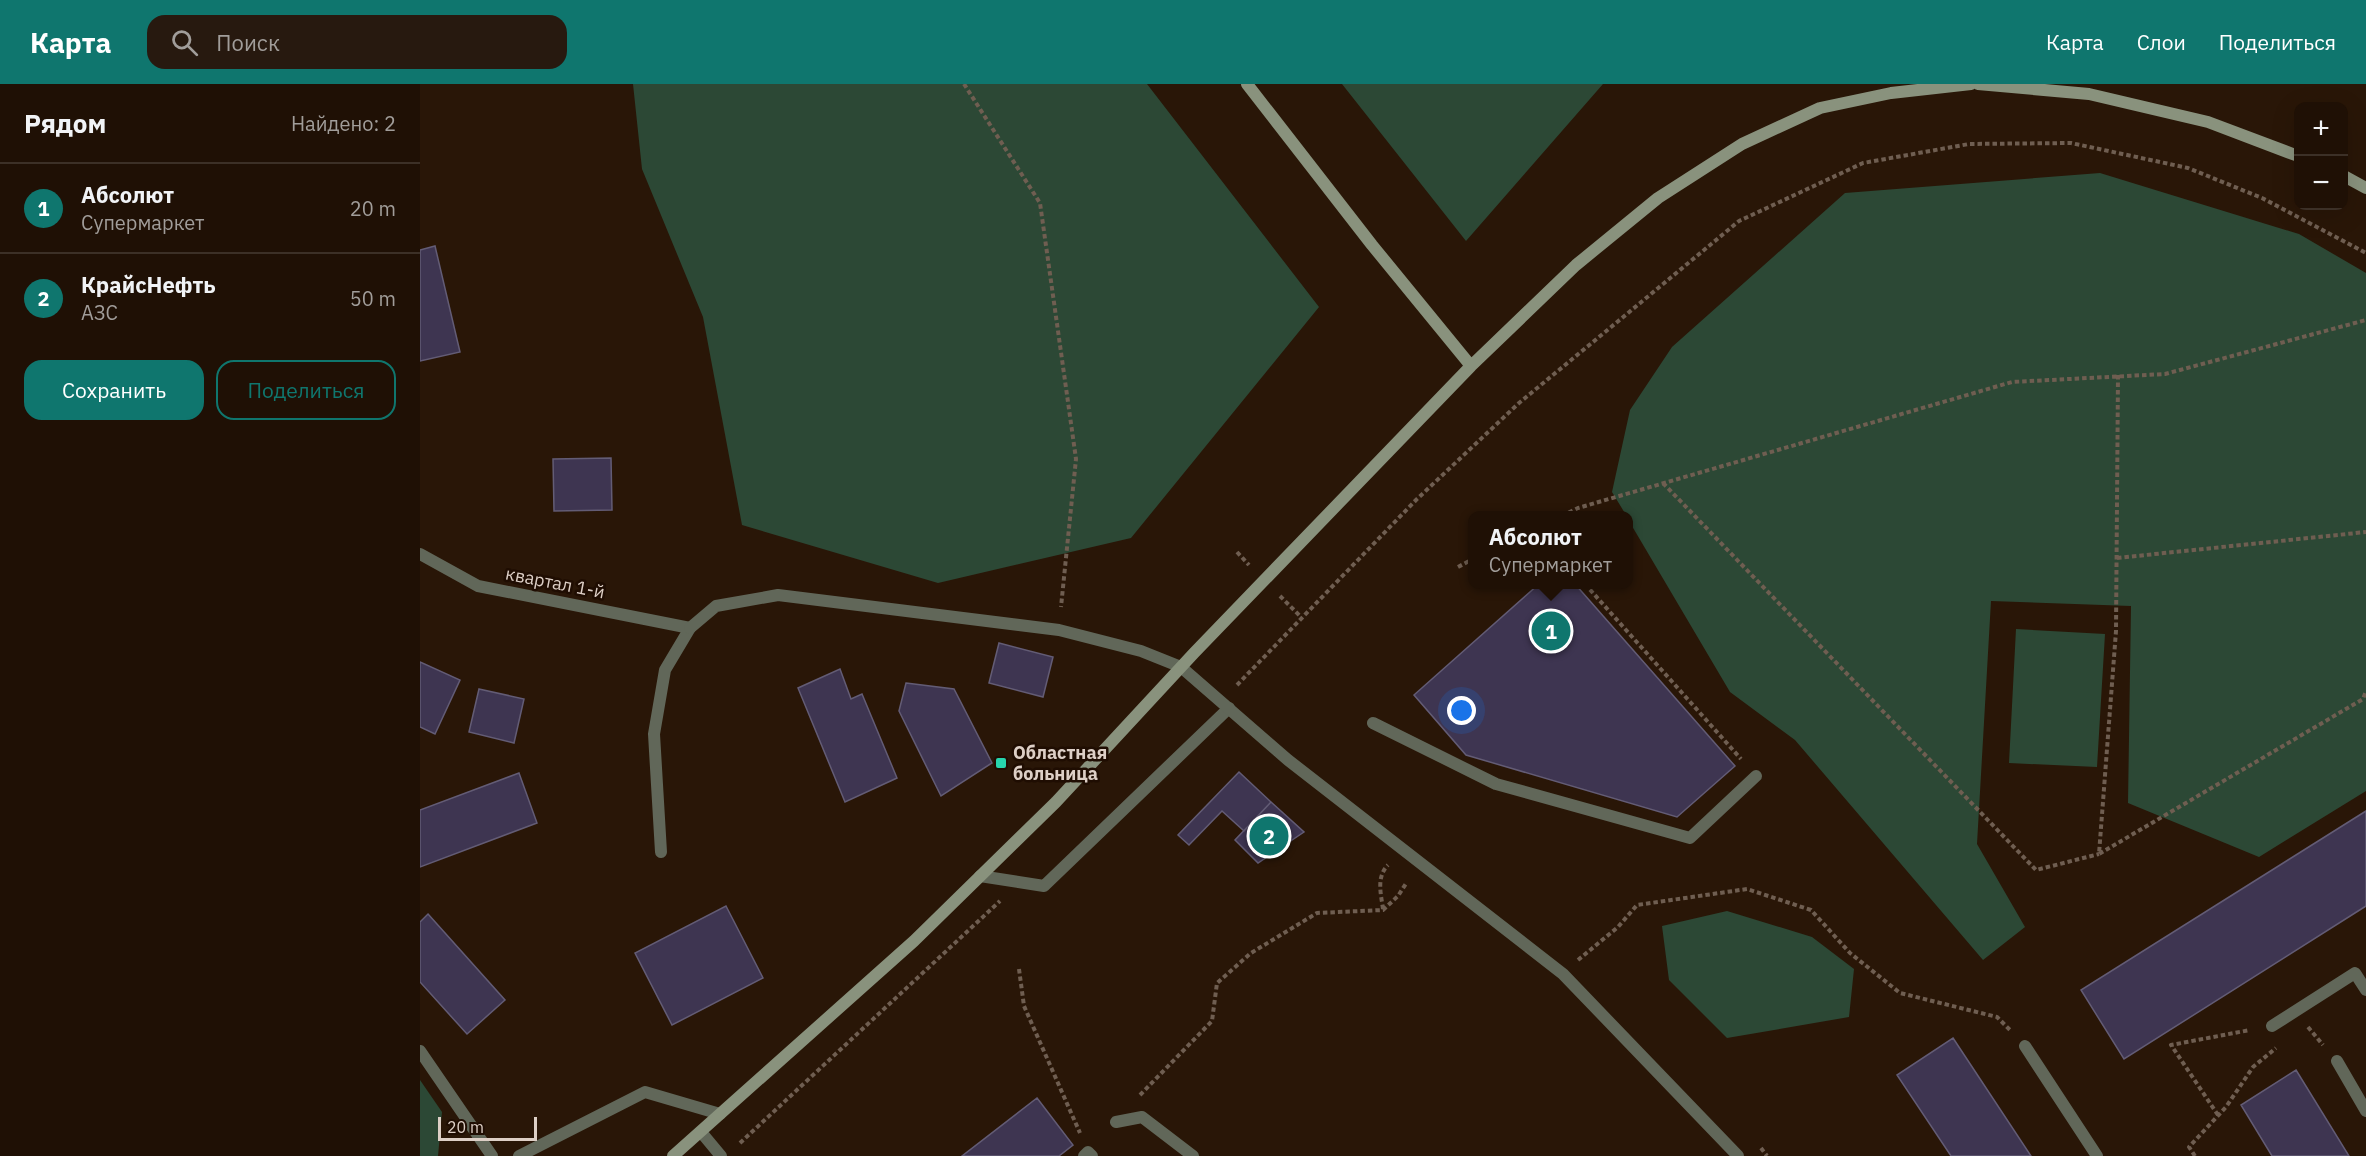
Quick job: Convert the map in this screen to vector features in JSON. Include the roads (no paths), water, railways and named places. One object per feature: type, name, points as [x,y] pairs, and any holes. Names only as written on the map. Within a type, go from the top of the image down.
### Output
[{"type":"main road","points":[[1247,84],[1372,245],[1471,366]]},
{"type":"main road","points":[[673,1156],[914,941],[1056,801],[1181,667],[1471,366],[1575,265],[1658,198],[1742,144],[1820,108],[1891,93],[1971,84]]},
{"type":"main road","points":[[1978,84],[2090,94],[2208,122],[2294,154]]},
{"type":"main road","points":[[2348,179],[2366,188]]},
{"type":"street","name":"квартал 1-й","points":[[420,554],[478,586],[690,628]]},
{"type":"street","points":[[661,852],[654,734],[665,670],[690,628],[716,606],[778,595],[1059,630],[1141,651],[1181,667],[1288,760],[1563,974],[1738,1156]]},
{"type":"street","points":[[980,876],[1044,886],[1229,708]]},
{"type":"street","points":[[1373,723],[1496,784],[1690,838],[1756,776]]},
{"type":"street","points":[[2272,1026],[2355,973],[2366,990]]},
{"type":"street","points":[[2025,1046],[2097,1156]]},
{"type":"street","points":[[420,1051],[492,1156]]},
{"type":"street","points":[[2337,1061],[2366,1111]]},
{"type":"street","points":[[519,1156],[645,1092],[720,1114]]},
{"type":"street","points":[[1116,1122],[1142,1118],[1193,1156]]},
{"type":"street","points":[[701,1132],[721,1156]]},
{"type":"place","name":"Абсолют","points":[[1551,631]]},
{"type":"place","name":"Областная больница","points":[[1001,763]]},
{"type":"place","name":"КрайсНефть","points":[[1269,836]]}]
